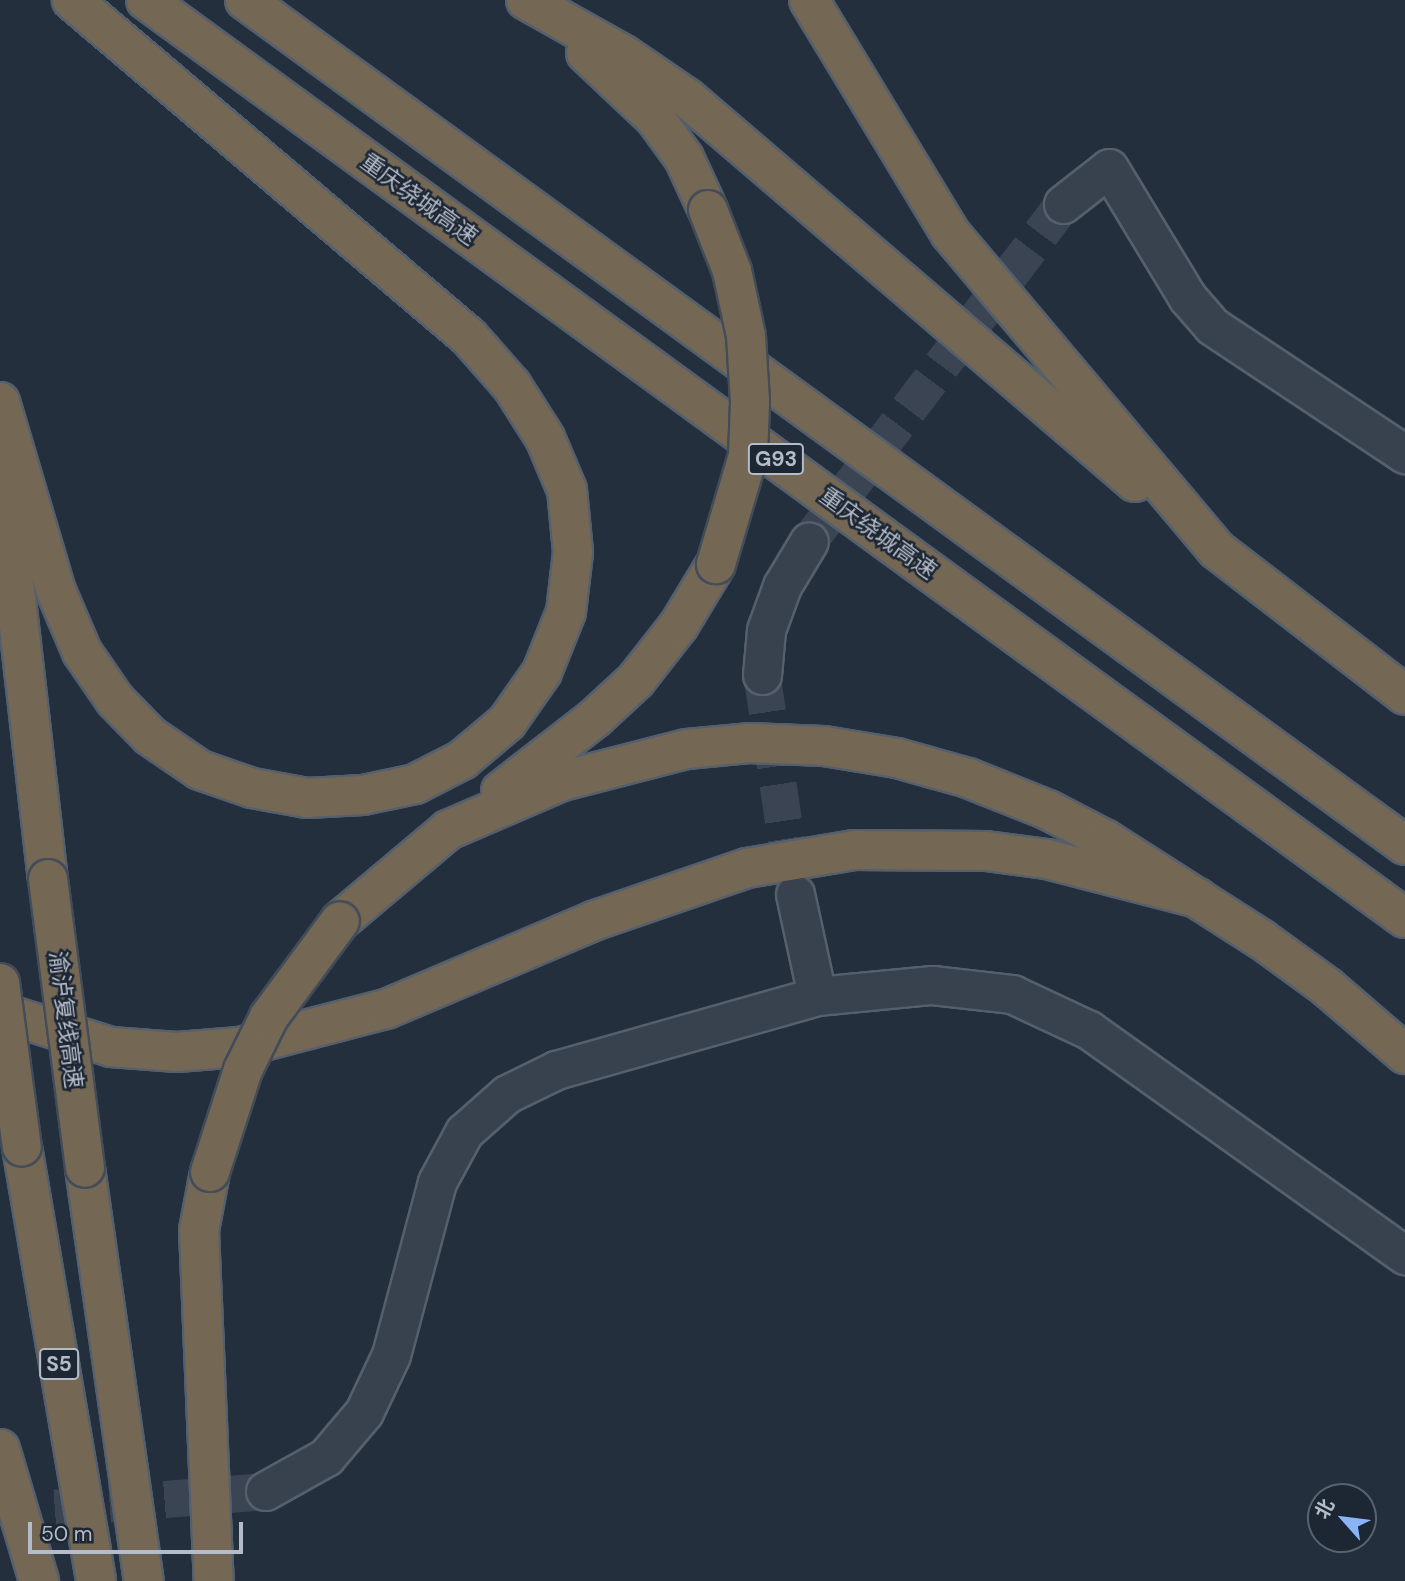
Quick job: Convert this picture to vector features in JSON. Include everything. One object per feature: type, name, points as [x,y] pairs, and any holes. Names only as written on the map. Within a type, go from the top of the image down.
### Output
[{"type":"highway","points":[[0,402],[57,590],[82,652],[115,700],[150,736],[200,770],[252,788],[306,798],[363,795],[415,783],[463,760],[508,722],[542,672],[566,612],[572,539],[566,490],[545,438],[512,386],[469,337],[72,0]]},
{"type":"highway","name":"重庆绕城高速","points":[[146,0],[1405,918]]},
{"type":"highway","name":"G93","points":[[245,0],[1405,845]]},
{"type":"highway","points":[[214,1581],[199,1255],[210,1172],[243,1070],[269,1017],[340,921],[448,830],[596,718],[636,680],[679,625],[716,564],[748,456],[750,402],[746,335],[732,271],[684,158],[655,118],[562,33],[510,0]]},
{"type":"highway","points":[[526,0],[601,41],[687,98],[1217,550],[1405,695]]},
{"type":"highway","points":[[810,0],[950,233],[1217,550]]},
{"type":"highway","name":"渝泸复线高速","points":[[0,458],[48,879],[85,1168],[144,1581]]},
{"type":"highway","points":[[448,830],[562,780],[624,761],[749,743],[824,746],[897,758],[968,778],[1048,810],[1198,898],[1327,987],[1405,1054]]},
{"type":"highway","points":[[0,1012],[111,1047],[177,1052],[240,1047],[386,1009],[593,921],[747,867],[854,850],[986,851],[1047,859],[1198,898]]},
{"type":"highway","name":"S5","points":[[0,983],[22,1147],[96,1581]]},
{"type":"highway","points":[[0,1449],[38,1581]]},
{"type":"street","points":[[1063,204],[1109,168],[1187,297],[1212,326],[1405,454]]},
{"type":"street","points":[[762,675],[766,630],[782,586],[809,541]]},
{"type":"street","points":[[795,894],[817,996]]},
{"type":"street","points":[[265,1491],[326,1457],[364,1412],[391,1355],[438,1182],[464,1132],[507,1094],[556,1070],[817,996],[932,985],[1012,994],[1088,1030],[1405,1255]]},
{"type":"tunnel","points":[[809,541],[1063,204]]},
{"type":"tunnel","points":[[762,675],[794,892]]},
{"type":"tunnel","points":[[0,1512],[265,1491]]}]
